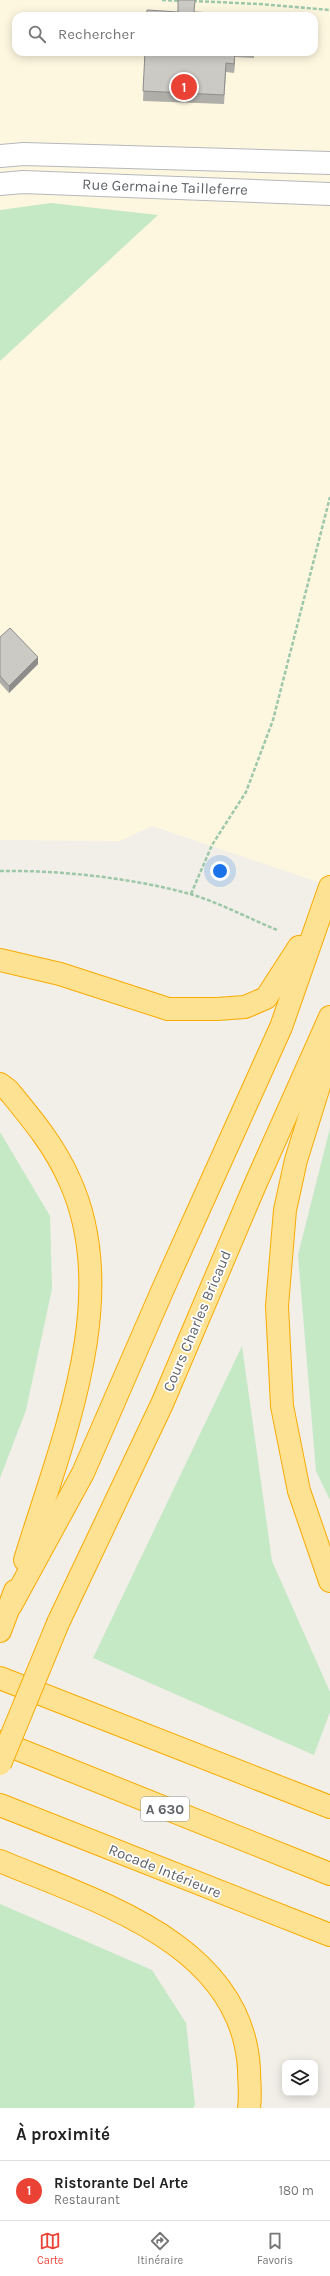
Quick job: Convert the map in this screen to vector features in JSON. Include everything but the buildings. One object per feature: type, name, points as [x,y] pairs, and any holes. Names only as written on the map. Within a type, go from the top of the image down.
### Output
[{"type":"highway","points":[[0,1631],[11,1606],[83,1473],[163,1288],[281,1027],[330,886]]},
{"type":"highway","points":[[0,960],[60,974],[168,1009],[245,1007],[266,998],[318,918]]},
{"type":"highway","name":"Cours Charles Bricaud","points":[[0,1764],[58,1623],[162,1404],[255,1185],[330,1017]]},
{"type":"highway","points":[[330,1051],[296,1160],[285,1210],[277,1306],[282,1406],[299,1491],[330,1581]]},
{"type":"highway","points":[[0,1084],[8,1090],[44,1134],[70,1179],[86,1227],[91,1280],[87,1332],[78,1386],[11,1606]]},
{"type":"highway","points":[[0,1678],[330,1807]]},
{"type":"highway","name":"A 630","points":[[0,1742],[330,1874]]},
{"type":"highway","name":"Rocade Intérieure","points":[[0,1805],[330,1935]]},
{"type":"highway","points":[[0,1861],[126,1915],[172,1941],[210,1975],[234,2008],[248,2050],[249,2108]]},
{"type":"street","name":"Rue Germaine Tailleferre","points":[[0,156],[24,154],[330,163]]},
{"type":"street","name":"Rue Germaine Tailleferre","points":[[0,184],[23,182],[330,194]]},
{"type":"path","points":[[162,0],[259,4],[330,10]]},
{"type":"path","points":[[191,894],[212,845],[246,792],[273,720],[330,497]]},
{"type":"path","points":[[0,871],[37,870],[116,880],[191,894],[277,930]]},
{"type":"shaded area","points":[[0,0],[330,0],[330,886],[152,826],[120,841],[0,840]]},
{"type":"green space","points":[[51,203],[158,215],[0,361],[0,210]]},
{"type":"green space","points":[[330,1128],[330,1500],[316,1471],[298,1255]]},
{"type":"green space","points":[[0,1132],[50,1216],[52,1289],[26,1410],[0,1478]]},
{"type":"green space","points":[[242,1346],[272,1561],[330,1692],[330,1712],[314,1755],[93,1658]]},
{"type":"green space","points":[[0,1904],[152,1970],[186,2023],[195,2105],[193,2108],[0,2108]]},
{"type":"place","name":"Ristorante Del Arte","points":[[184,87]]}]
